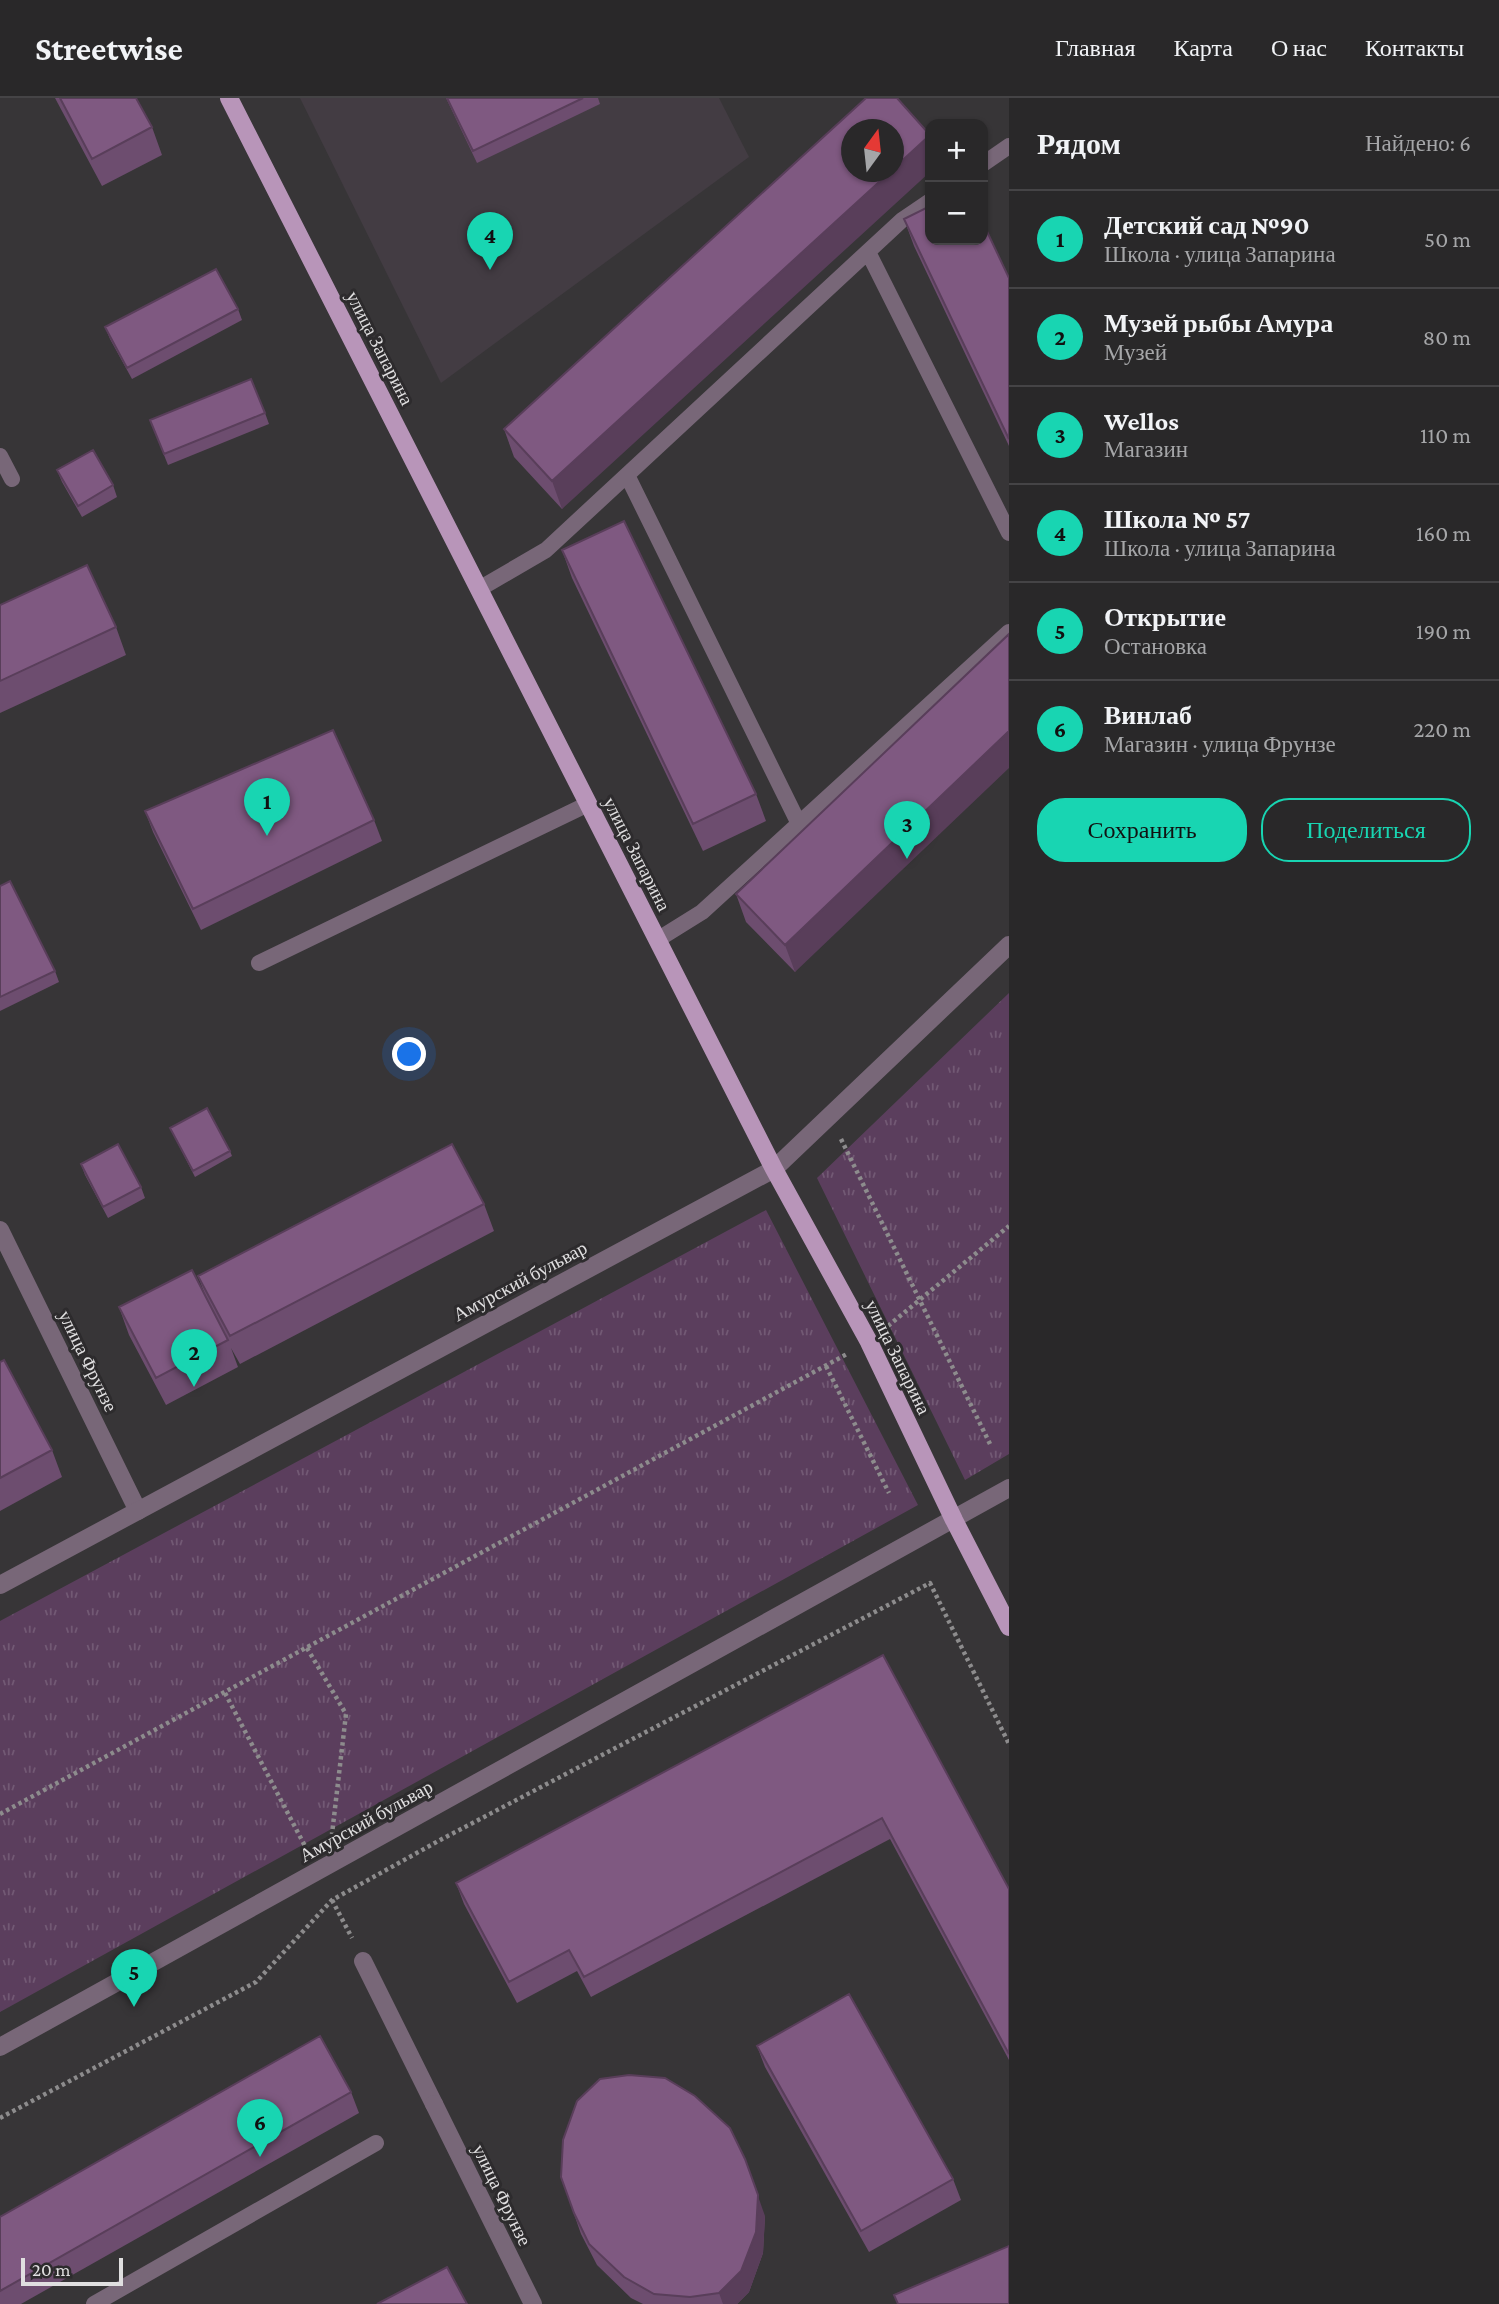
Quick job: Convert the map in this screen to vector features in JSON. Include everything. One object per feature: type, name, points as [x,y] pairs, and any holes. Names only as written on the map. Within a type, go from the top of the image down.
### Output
[{"type":"main road","name":"улица Запарина","points":[[229,98],[774,1169],[869,1342],[954,1520],[1009,1627]]},
{"type":"street","name":"Амурский бульвар","points":[[0,1585],[774,1169],[1009,946]]},
{"type":"street","name":"улица Фрунзе","points":[[0,1230],[138,1511]]},
{"type":"street","name":"Амурский бульвар","points":[[0,2046],[1009,1488]]},
{"type":"street","name":"улица Фрунзе","points":[[363,1961],[533,2304]]},
{"type":"lane","points":[[988,161],[1009,146]]},
{"type":"lane","points":[[479,589],[546,550],[902,220],[925,204]]},
{"type":"lane","points":[[868,252],[1009,533]]},
{"type":"lane","points":[[0,456],[12,480]]},
{"type":"lane","points":[[627,475],[799,824]]},
{"type":"lane","points":[[657,940],[702,912],[1009,632]]},
{"type":"lane","points":[[259,963],[588,804]]},
{"type":"lane","points":[[94,2304],[376,2143]]},
{"type":"path","points":[[830,1116],[990,1444]]},
{"type":"path","points":[[0,1814],[869,1342],[1009,1226]]},
{"type":"path","points":[[826,1366],[890,1493]]},
{"type":"path","points":[[0,2118],[256,1982],[332,1900],[442,1839],[930,1583],[1009,1744]]},
{"type":"path","points":[[307,1648],[346,1714],[331,1842]]},
{"type":"path","points":[[225,1693],[317,1871]]},
{"type":"path","points":[[332,1900],[363,1961]]},
{"type":"shaded area","points":[[300,98],[719,98],[749,157],[441,383]]},
{"type":"green space","points":[[1009,993],[1009,1454],[965,1480],[817,1178]]},
{"type":"green space","points":[[766,1210],[918,1505],[0,2012],[0,1621]]},
{"type":"building","points":[[60,98],[136,98],[152,127],[92,159]]},
{"type":"building","points":[[447,98],[583,98],[473,151]]},
{"type":"building","points":[[866,98],[897,98],[925,129],[925,140],[904,159],[904,119],[843,119]]},
{"type":"building","points":[[841,121],[841,182],[879,182],[552,481],[504,429]]},
{"type":"building","points":[[925,208],[925,245],[988,245],[988,234],[1009,278],[1009,439],[904,219]]},
{"type":"building","points":[[216,269],[238,309],[127,368],[105,327]]},
{"type":"building","points":[[251,379],[265,413],[164,454],[150,420]]},
{"type":"building","points":[[93,450],[113,485],[78,506],[57,470]]},
{"type":"building","points":[[624,521],[756,794],[693,824],[562,550]]},
{"type":"building","points":[[87,565],[116,627],[0,681],[0,605]]},
{"type":"building","points":[[1009,634],[1009,731],[785,945],[736,894]]},
{"type":"building","points":[[333,730],[374,820],[193,909],[145,811]]},
{"type":"building","points":[[10,881],[55,971],[0,997],[0,886]]},
{"type":"building","points":[[207,1108],[230,1151],[193,1171],[170,1128]]},
{"type":"building","points":[[118,1144],[141,1187],[103,1207],[81,1164]]},
{"type":"building","points":[[452,1144],[484,1204],[230,1336],[198,1276]]},
{"type":"building","points":[[192,1270],[228,1340],[156,1378],[119,1307]]},
{"type":"building","points":[[4,1360],[52,1450],[0,1478],[0,1362]]},
{"type":"building","points":[[883,1655],[1009,1889],[1009,2054],[882,1818],[584,1977],[569,1950],[509,1982],[456,1883]]},
{"type":"building","points":[[849,1994],[953,2179],[861,2231],[757,2046]]},
{"type":"building","points":[[320,2036],[351,2092],[0,2291],[0,2217]]},
{"type":"building","points":[[629,2075],[665,2078],[695,2096],[730,2128],[745,2159],[758,2195],[756,2232],[741,2271],[719,2293],[690,2297],[654,2294],[624,2277],[589,2244],[574,2213],[561,2177],[563,2140],[577,2101],[600,2079]]},
{"type":"building","points":[[1009,2246],[1009,2304],[898,2304],[894,2295]]},
{"type":"building","points":[[447,2267],[467,2304],[377,2304]]},
{"type":"place","name":"Школа № 57","points":[[490,270]]},
{"type":"place","name":"Детский сад №90","points":[[267,836]]},
{"type":"place","name":"Wellos","points":[[907,859]]},
{"type":"place","name":"Музей рыбы Амура","points":[[194,1387]]},
{"type":"place","name":"Открытие","points":[[134,2007]]},
{"type":"place","name":"Винлаб","points":[[260,2157]]}]
